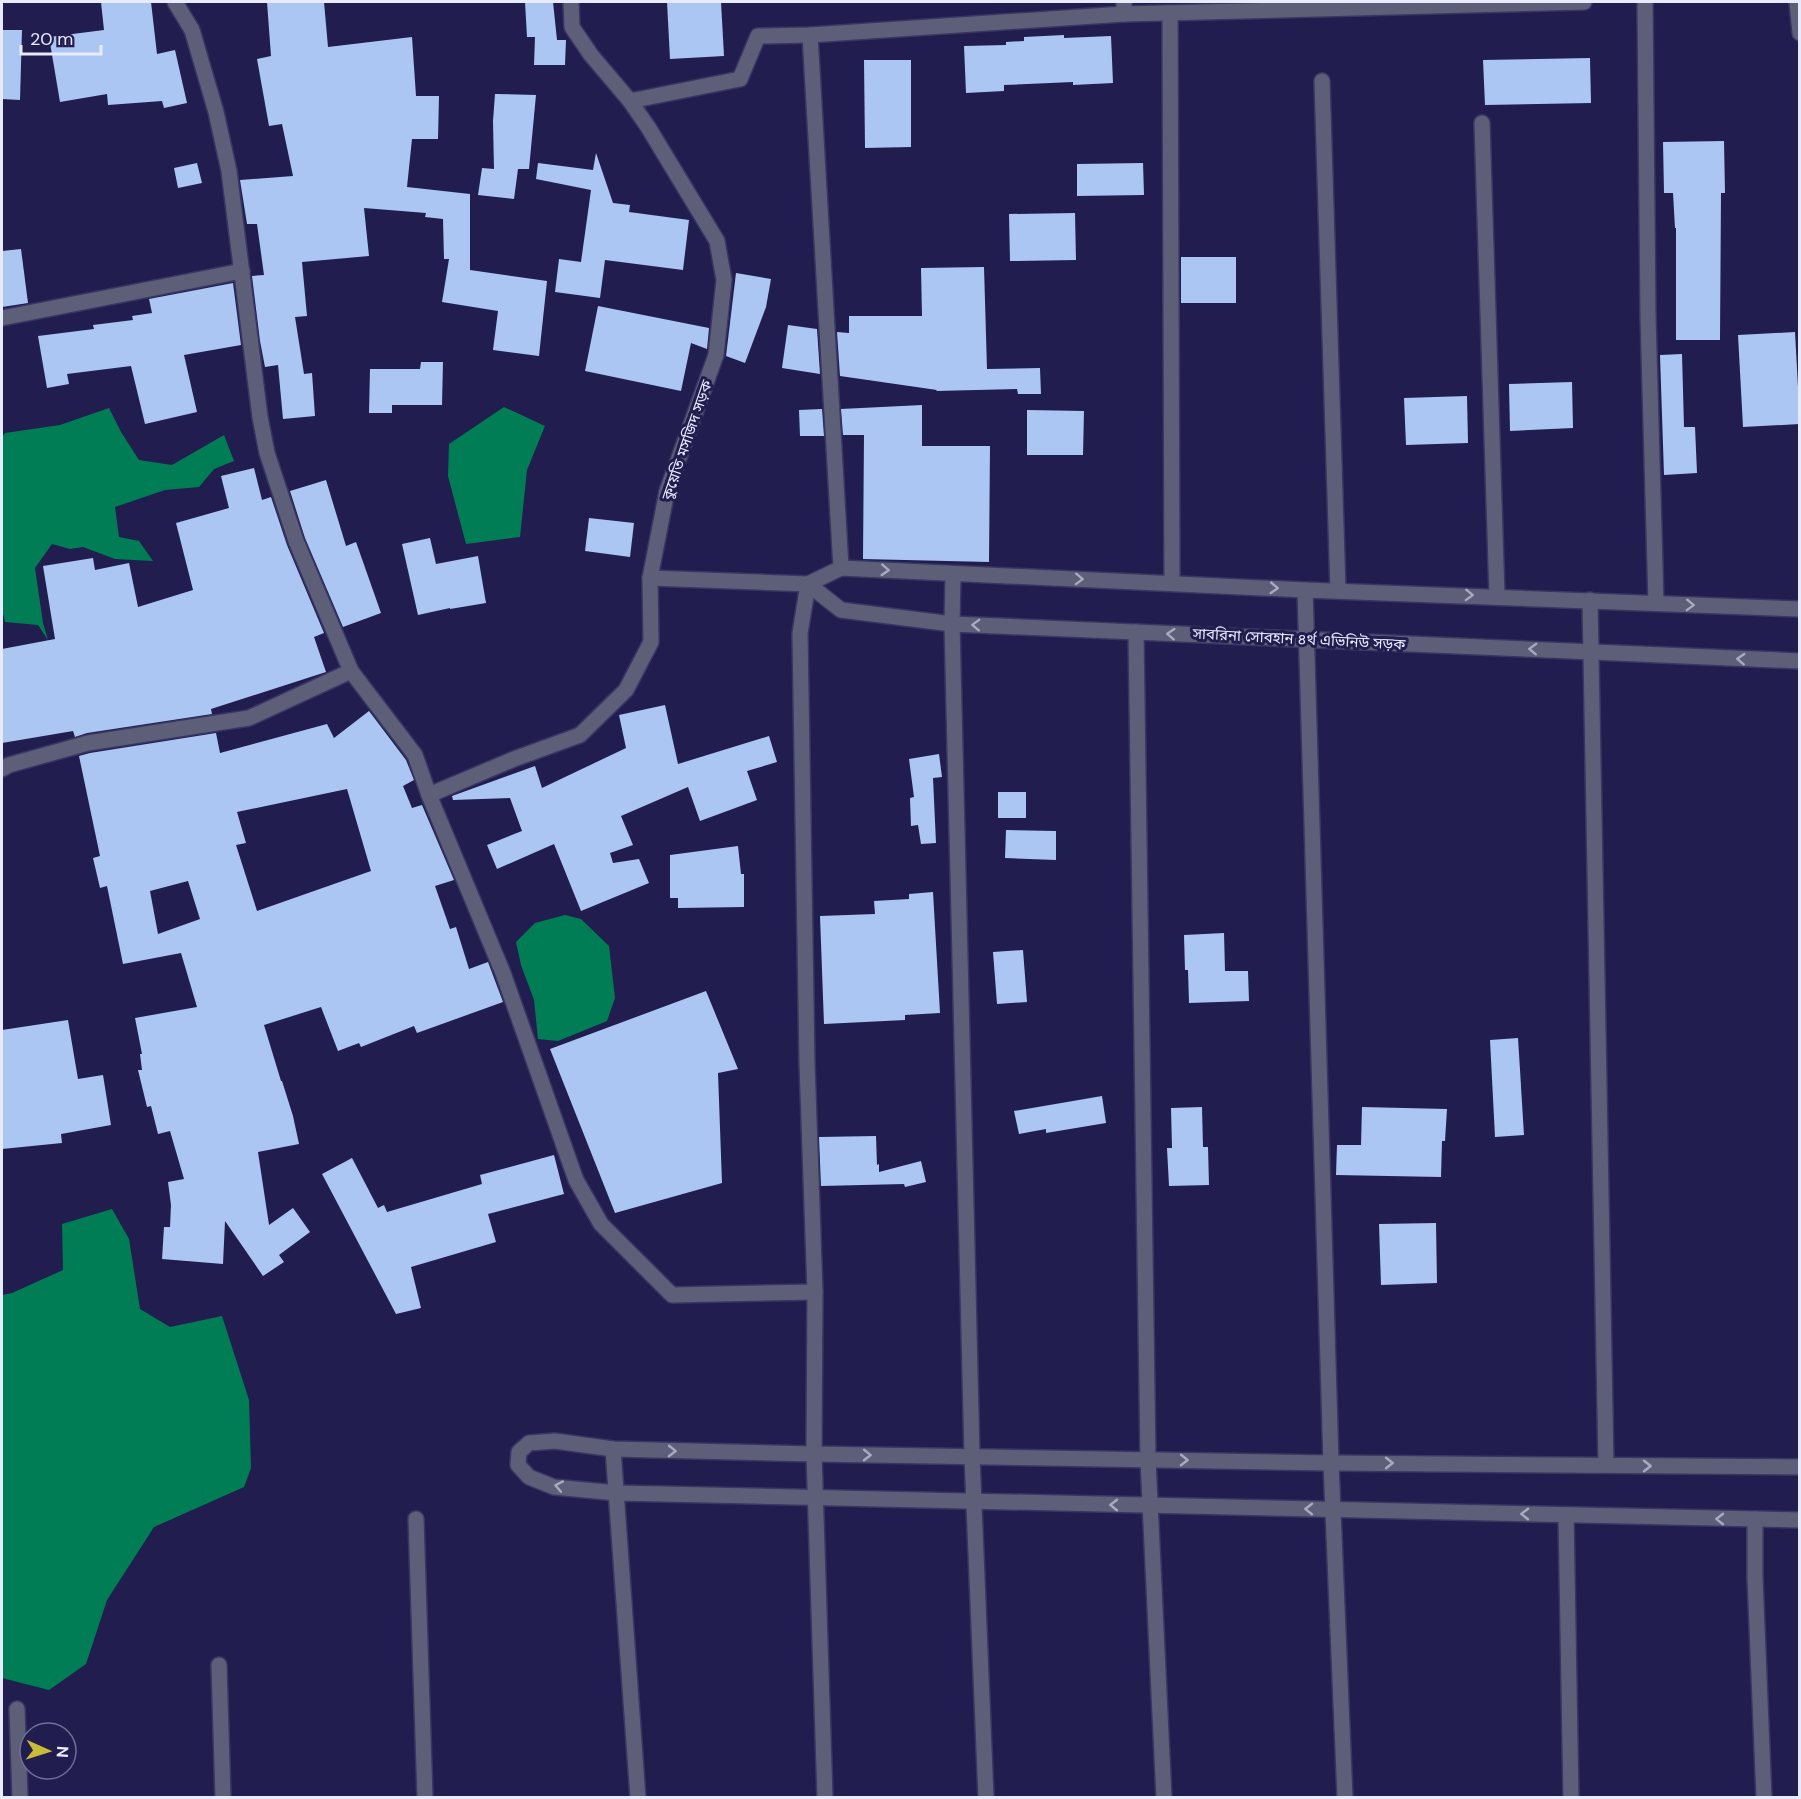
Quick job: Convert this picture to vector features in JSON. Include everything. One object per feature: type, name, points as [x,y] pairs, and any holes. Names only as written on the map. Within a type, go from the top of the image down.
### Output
[{"type":"street","points":[[175,2],[192,30],[216,112],[229,171],[260,417],[267,453],[296,541],[351,671],[415,754],[429,795],[503,973],[576,1180],[601,1224],[672,1295],[815,1292]]},
{"type":"street","name":"কুয়েতি মসজিদ সড়ক","points":[[429,795],[514,759],[580,735],[626,690],[651,642],[650,578],[667,491],[717,355],[724,280],[717,241],[648,127],[630,101],[591,55],[572,27],[571,2]]},
{"type":"street","points":[[630,101],[740,79],[758,36],[810,36],[1124,8],[1170,13],[1584,2]]},
{"type":"street","points":[[1645,2],[1648,316],[1656,603]]},
{"type":"street","points":[[1797,2],[1800,33]]},
{"type":"street","points":[[1170,13],[1172,583]]},
{"type":"street","points":[[810,36],[841,568]]},
{"type":"street","points":[[1322,81],[1338,590]]},
{"type":"street","points":[[1482,123],[1497,596]]},
{"type":"street","points":[[2,318],[242,271]]},
{"type":"street","points":[[650,578],[808,584],[841,568],[1305,590],[1800,609]]},
{"type":"street","points":[[953,573],[952,624],[972,1456],[986,1797]]},
{"type":"street","points":[[808,584],[800,633],[807,1063],[815,1292],[814,1454],[825,1797]]},
{"type":"street","name":"সাবরিনা সোবহান ৪র্থ এভিনিউ সড়ক","points":[[808,584],[841,610],[952,624],[1800,662]]},
{"type":"street","points":[[1305,590],[1331,1463],[1346,1797]]},
{"type":"street","points":[[1590,600],[1606,1465]]},
{"type":"street","points":[[1136,632],[1148,1460],[1164,1797]]},
{"type":"street","points":[[2,769],[9,765],[88,743],[249,718],[351,671]]},
{"type":"street","points":[[1800,1467],[1331,1463],[814,1454],[613,1449],[555,1441],[529,1443],[519,1452],[518,1465],[529,1477],[554,1487],[617,1493],[1800,1520]]},
{"type":"street","points":[[613,1449],[638,1797]]},
{"type":"street","points":[[1566,1515],[1571,1797]]},
{"type":"street","points":[[416,1519],[425,1797]]},
{"type":"street","points":[[1755,1519],[1755,1578],[1764,1797]]},
{"type":"street","points":[[219,1665],[223,1797]]},
{"type":"street","points":[[17,1709],[20,1797]]},
{"type":"shaded area","points":[[504,407],[545,426],[527,470],[520,537],[466,544],[448,476],[449,444]]},
{"type":"shaded area","points":[[109,408],[139,460],[172,465],[224,435],[234,461],[214,469],[199,487],[165,490],[115,507],[119,537],[139,541],[153,561],[115,559],[83,547],[70,549],[52,544],[35,568],[43,623],[48,640],[38,625],[5,622],[2,609],[2,437],[5,433],[60,425]]},
{"type":"shaded area","points":[[565,915],[581,919],[609,946],[615,998],[607,1021],[558,1041],[538,1039],[534,1000],[521,965],[516,942],[535,923]]},
{"type":"shaded area","points":[[112,1209],[129,1239],[140,1309],[170,1327],[222,1316],[249,1400],[251,1468],[244,1487],[154,1527],[107,1600],[86,1664],[49,1690],[2,1678],[2,1295],[12,1293],[63,1270],[62,1224]]},
{"type":"building","points":[[101,2],[151,2],[157,54],[175,50],[187,103],[164,108],[162,101],[108,105],[107,94],[60,102],[49,37],[104,30]]},
{"type":"building","points":[[267,2],[324,2],[328,47],[412,37],[416,96],[439,96],[438,139],[412,139],[407,187],[470,194],[470,270],[547,281],[539,356],[493,350],[498,311],[442,302],[449,259],[444,259],[443,219],[425,217],[426,213],[364,208],[369,256],[302,262],[307,316],[295,317],[304,374],[312,373],[315,416],[283,419],[278,365],[265,367],[260,341],[252,276],[264,275],[257,224],[247,224],[240,180],[293,176],[282,124],[269,126],[257,59],[271,56]]},
{"type":"building","points":[[525,2],[553,2],[557,40],[566,40],[565,65],[534,65],[535,37],[527,37]]},
{"type":"building","points":[[667,2],[721,2],[724,56],[670,59]]},
{"type":"building","points":[[2,30],[22,30],[20,100],[2,99]]},
{"type":"building","points":[[1064,35],[1064,38],[1111,36],[1113,83],[1004,85],[1004,91],[966,93],[964,46],[1006,45],[1006,42],[1024,41],[1024,37]]},
{"type":"building","points":[[1590,58],[1591,103],[1485,105],[1483,60]]},
{"type":"building","points":[[864,60],[911,60],[911,147],[865,148]]},
{"type":"building","points":[[495,94],[536,95],[529,169],[518,169],[514,199],[478,195],[482,168],[494,169]]},
{"type":"building","points":[[1724,141],[1725,193],[1721,193],[1720,340],[1676,340],[1676,228],[1673,193],[1664,193],[1663,142]]},
{"type":"building","points":[[596,153],[613,203],[630,205],[629,212],[689,220],[683,270],[605,260],[600,298],[555,292],[559,259],[581,262],[591,190],[536,179],[538,163],[593,170]]},
{"type":"building","points":[[197,163],[202,183],[178,188],[174,168]]},
{"type":"building","points":[[1143,163],[1144,195],[1077,196],[1077,164]]},
{"type":"building","points":[[1075,213],[1076,260],[1010,261],[1009,214]]},
{"type":"building","points":[[21,249],[28,303],[2,307],[2,251]]},
{"type":"building","points":[[1181,257],[1236,257],[1236,303],[1181,303]]},
{"type":"building","points":[[984,267],[987,369],[1040,368],[1041,394],[1018,394],[1017,389],[936,391],[840,376],[837,332],[849,333],[849,316],[922,316],[921,268]]},
{"type":"building","points":[[736,273],[771,279],[766,307],[745,363],[726,356]]},
{"type":"building","points":[[233,283],[241,345],[184,355],[197,412],[145,424],[131,366],[67,374],[69,384],[47,388],[38,336],[94,329],[93,325],[133,320],[132,316],[152,313],[149,299]]},
{"type":"building","points":[[598,306],[709,328],[707,349],[691,343],[681,391],[585,371]]},
{"type":"building","points":[[788,325],[817,329],[820,374],[782,368]]},
{"type":"building","points":[[1795,332],[1800,424],[1743,427],[1738,335]]},
{"type":"building","points":[[1682,354],[1684,427],[1695,427],[1697,473],[1664,475],[1660,355]]},
{"type":"building","points":[[421,362],[443,362],[442,405],[392,405],[392,413],[369,413],[370,369],[420,369]]},
{"type":"building","points":[[1572,382],[1573,428],[1510,431],[1509,384]]},
{"type":"building","points":[[1467,396],[1468,443],[1406,445],[1404,398]]},
{"type":"building","points":[[922,405],[922,446],[990,446],[989,562],[863,559],[864,435],[843,435],[841,409]]},
{"type":"building","points":[[822,409],[824,436],[800,436],[799,410]]},
{"type":"building","points":[[1027,410],[1084,411],[1083,455],[1027,455]]},
{"type":"building","points":[[254,468],[262,500],[271,497],[287,545],[324,633],[314,637],[326,672],[211,709],[212,714],[87,733],[75,737],[73,731],[2,743],[2,649],[55,639],[43,566],[93,558],[95,570],[129,563],[138,607],[193,590],[176,523],[229,508],[221,476]]},
{"type":"building","points":[[326,480],[346,546],[356,542],[381,613],[343,627],[305,538],[290,491]]},
{"type":"building","points":[[589,518],[634,523],[630,557],[585,551]]},
{"type":"building","points":[[430,538],[436,564],[478,556],[486,603],[418,615],[402,544]]},
{"type":"building","points":[[665,705],[678,764],[769,736],[777,762],[747,771],[757,800],[700,821],[688,787],[621,816],[633,845],[610,853],[613,863],[639,859],[649,883],[581,911],[554,844],[497,869],[487,845],[522,831],[510,798],[453,800],[452,796],[535,766],[542,788],[626,748],[619,715]]},
{"type":"building","points":[[369,711],[406,760],[414,780],[403,786],[412,808],[422,805],[454,880],[435,886],[450,929],[456,927],[469,969],[488,962],[503,1002],[417,1033],[414,1026],[361,1047],[359,1043],[338,1051],[321,1007],[264,1025],[293,1116],[299,1144],[258,1152],[269,1225],[293,1208],[310,1232],[279,1255],[284,1262],[263,1276],[225,1221],[223,1264],[162,1259],[164,1227],[170,1227],[171,1205],[168,1182],[184,1179],[170,1131],[158,1134],[151,1106],[147,1107],[138,1070],[142,1070],[140,1054],[142,1054],[135,1018],[197,1007],[181,953],[123,964],[107,886],[100,888],[93,858],[100,856],[79,756],[216,733],[220,753],[327,724],[334,738]],"holes":[[[347,789],[371,871],[257,911],[236,845],[246,843],[237,812]],[[188,881],[200,919],[158,934],[150,891]]]},
{"type":"building","points":[[939,754],[942,777],[933,778],[936,843],[921,844],[918,825],[911,826],[910,798],[914,797],[909,759]]},
{"type":"building","points":[[998,792],[1026,792],[1026,818],[998,818]]},
{"type":"building","points":[[1006,830],[1056,831],[1056,860],[1005,858]]},
{"type":"building","points":[[738,846],[741,874],[744,874],[744,907],[678,908],[678,898],[670,898],[670,855]]},
{"type":"building","points":[[933,892],[940,1013],[905,1015],[905,1020],[824,1024],[820,916],[875,914],[874,901],[909,899],[909,894]]},
{"type":"building","points":[[1224,933],[1225,971],[1248,971],[1249,1001],[1189,1003],[1184,935]]},
{"type":"building","points":[[1023,950],[1027,1002],[997,1004],[993,952]]},
{"type":"building","points":[[706,991],[738,1069],[718,1073],[722,1183],[615,1213],[550,1049]]},
{"type":"building","points":[[68,1020],[78,1079],[103,1075],[111,1125],[61,1134],[62,1143],[2,1149],[2,1030]]},
{"type":"building","points":[[1518,1038],[1524,1135],[1495,1137],[1490,1040]]},
{"type":"building","points":[[1102,1096],[1106,1123],[1046,1133],[1046,1129],[1019,1134],[1014,1111]]},
{"type":"building","points":[[1202,1107],[1203,1147],[1208,1147],[1209,1185],[1169,1186],[1167,1148],[1172,1148],[1171,1108]]},
{"type":"building","points":[[1362,1107],[1447,1109],[1445,1141],[1442,1141],[1441,1177],[1336,1175],[1337,1145],[1361,1145]]},
{"type":"building","points":[[876,1136],[879,1172],[921,1161],[926,1182],[905,1187],[904,1184],[821,1186],[819,1137]]},
{"type":"building","points":[[554,1155],[564,1194],[488,1214],[496,1242],[411,1267],[421,1308],[396,1314],[322,1174],[352,1158],[378,1208],[384,1205],[387,1212],[482,1184],[480,1175]]},
{"type":"building","points":[[1436,1223],[1437,1283],[1381,1285],[1379,1224]]}]
